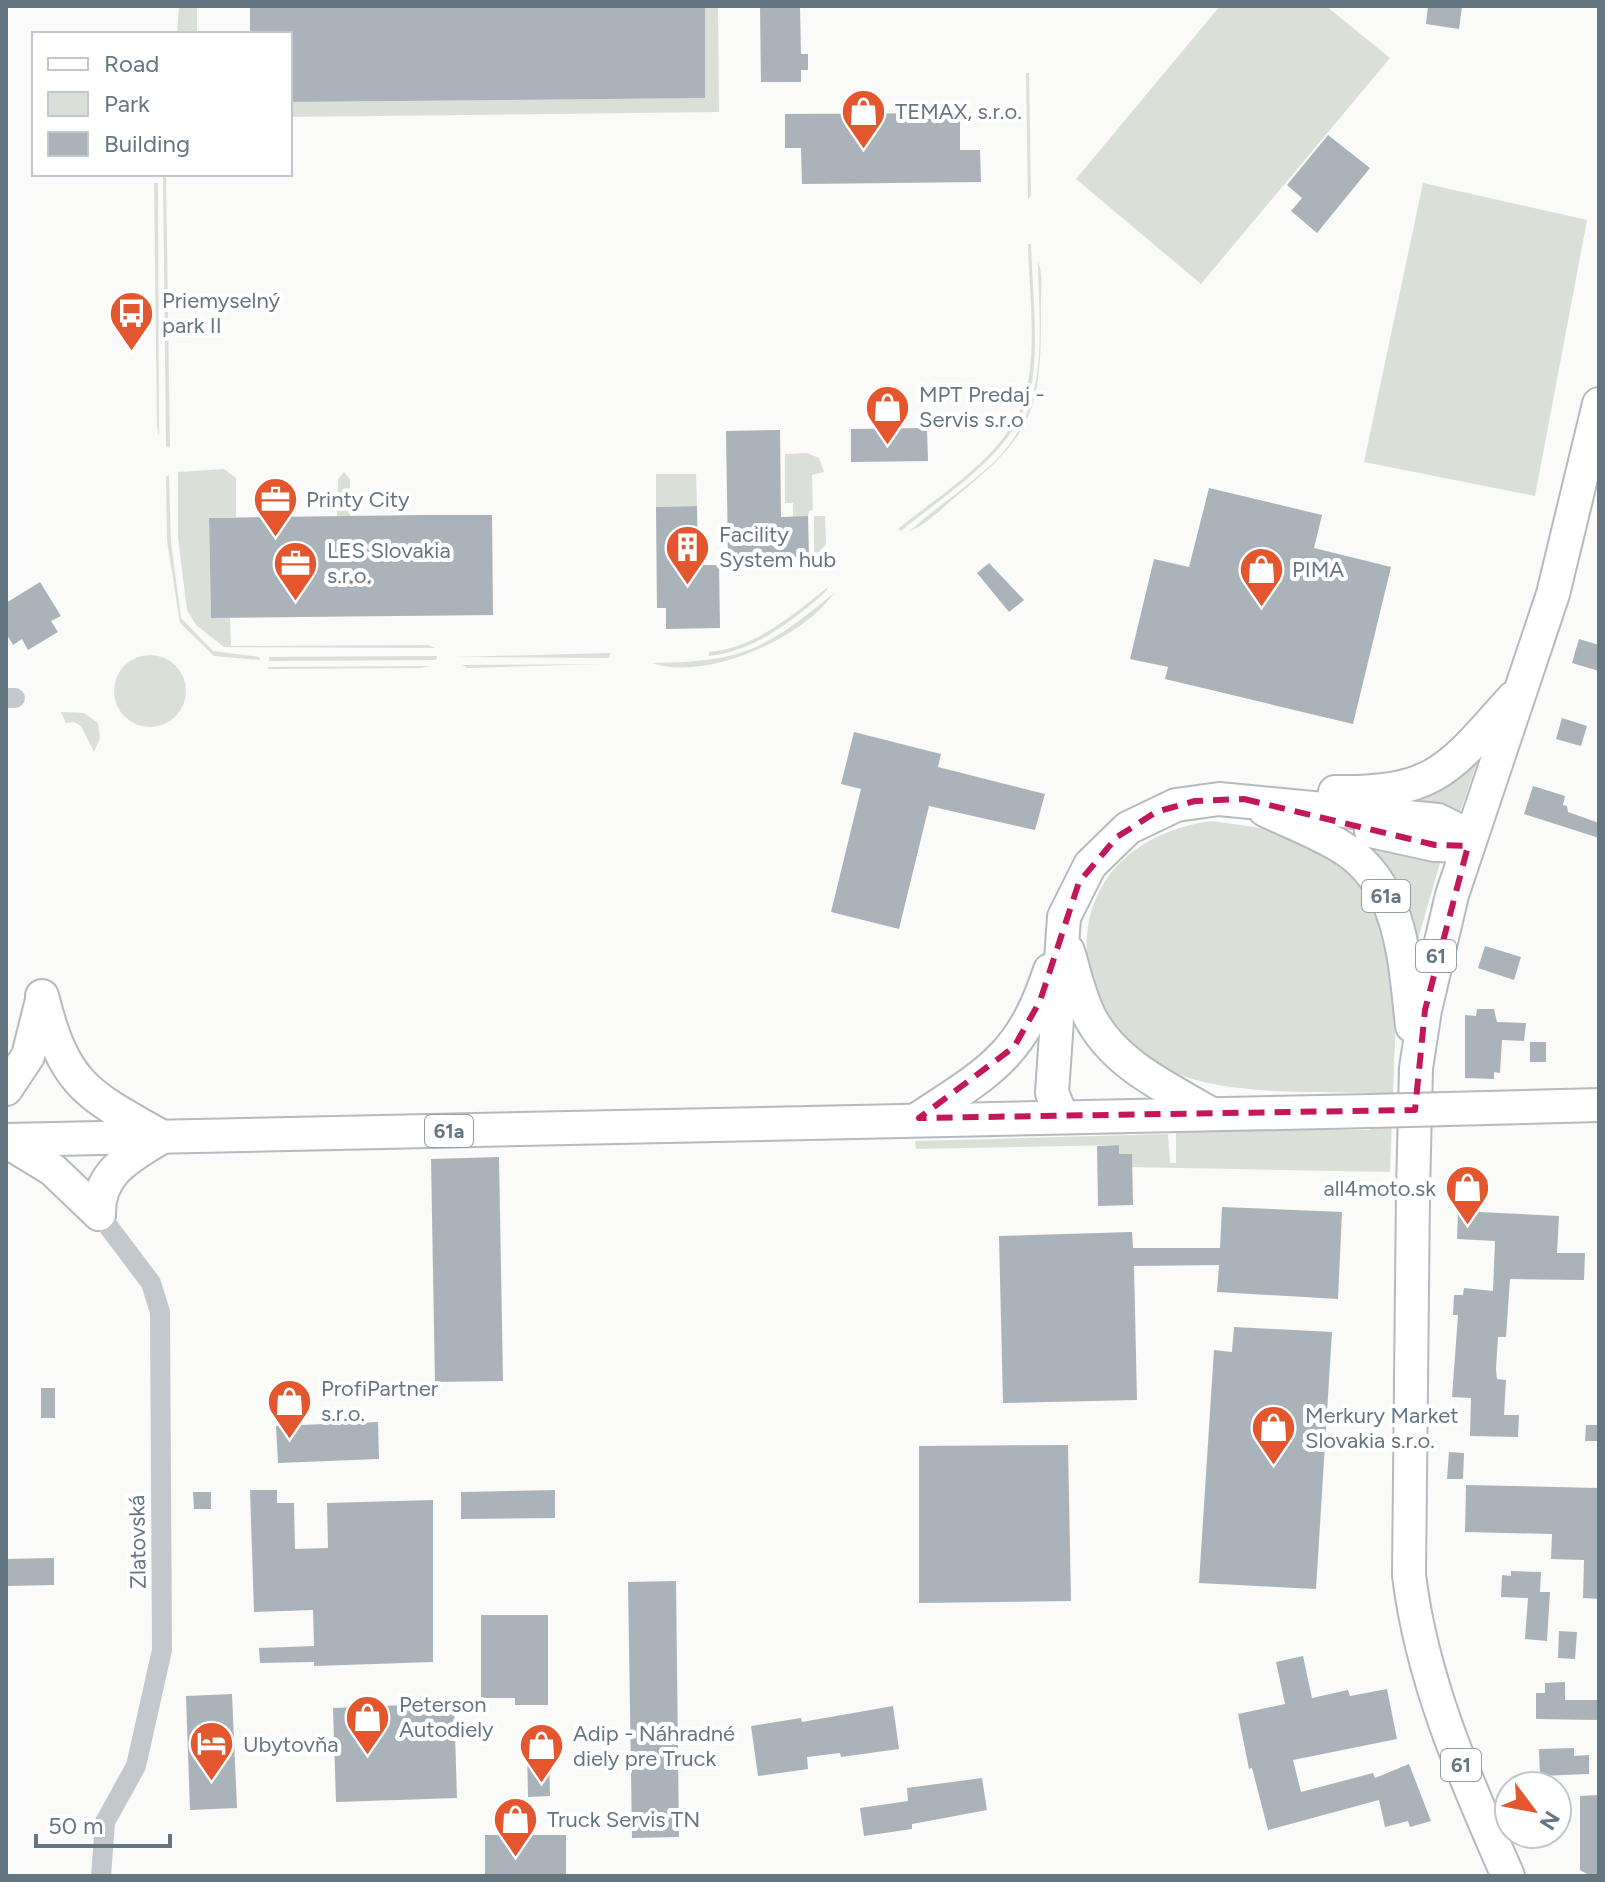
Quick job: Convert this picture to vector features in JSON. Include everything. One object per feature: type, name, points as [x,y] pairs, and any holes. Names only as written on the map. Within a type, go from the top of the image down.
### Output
[{"type":"main road","name":"61","points":[[1508,1876],[1448,1734],[1420,1642],[1410,1584],[1407,1546],[1416,1068],[1436,956],[1468,846],[1553,594],[1599,404]]},
{"type":"main road","points":[[919,1118],[977,1081],[1014,1047],[1040,1001],[1069,904],[1085,874],[1103,850],[1128,828],[1176,805],[1299,792],[1384,791],[1437,775],[1464,753],[1523,687]]},
{"type":"main road","points":[[1244,799],[1438,820],[1456,829],[1468,846]]},
{"type":"main road","name":"61a","points":[[1244,799],[1345,848],[1364,866],[1385,894],[1403,948],[1416,1068]]},
{"type":"main road","points":[[1062,933],[1085,1005],[1112,1049],[1143,1074],[1208,1112]]},
{"type":"main road","points":[[1062,933],[1074,1093],[1062,1117]]},
{"type":"main road","points":[[6,1089],[28,1056],[42,996],[53,1040],[80,1086],[102,1103],[162,1137],[120,1164],[106,1179],[99,1196],[99,1214]]},
{"type":"main road","name":"61a","points":[[6,1140],[1599,1105]]},
{"type":"main road","points":[[6,1140],[53,1170],[99,1214]]},
{"type":"street","name":"Zlatovská","points":[[99,1214],[151,1283],[160,1312],[162,1650],[136,1766],[105,1822],[101,1876]]},
{"type":"highlighted area","points":[[1244,799],[1435,845],[1468,846],[1425,1010],[1415,1110],[919,1118],[1014,1047],[1040,1001],[1079,882],[1117,837],[1156,812],[1195,801]]},
{"type":"green space","points":[[179,6],[197,6],[197,32],[177,32]]},
{"type":"green space","points":[[705,6],[718,6],[719,112],[292,117],[292,102],[705,98]]},
{"type":"green space","points":[[1220,6],[1326,6],[1390,58],[1201,284],[1076,179]]},
{"type":"green space","points":[[1026,73],[1029,73],[1031,195],[1028,200]]},
{"type":"green space","points":[[163,176],[166,176],[170,448],[166,446]]},
{"type":"green space","points":[[154,183],[158,183],[159,436],[157,427]]},
{"type":"green space","points":[[1423,183],[1587,220],[1535,496],[1364,462]]},
{"type":"green space","points":[[1028,244],[1031,244],[1035,357],[1030,392],[1022,414],[995,453],[901,531],[898,529],[955,485],[991,452],[1018,414],[1026,392],[1031,356]]},
{"type":"green space","points":[[1038,261],[1041,348],[1035,398],[1028,418],[1017,436],[1003,454],[984,473],[910,531],[996,460],[1014,439],[1026,416],[1034,392],[1040,341]]},
{"type":"green space","points":[[807,453],[819,458],[824,472],[812,475],[813,510],[809,511],[808,516],[793,517],[793,503],[785,503],[785,454]]},
{"type":"green space","points":[[224,469],[236,478],[236,517],[209,518],[211,618],[230,618],[231,646],[428,645],[435,648],[224,647],[196,625],[187,610],[178,538],[178,472]]},
{"type":"green space","points":[[344,472],[350,479],[350,516],[337,516],[338,479]]},
{"type":"green space","points":[[656,474],[696,474],[697,506],[656,507]]},
{"type":"green space","points":[[169,475],[171,542],[181,618],[213,651],[259,657],[260,660],[214,656],[180,623],[167,541],[166,477]]},
{"type":"green space","points":[[814,516],[825,516],[826,544],[814,558]]},
{"type":"green space","points":[[828,587],[808,607],[762,639],[737,650],[709,656],[709,652],[758,637]]},
{"type":"green space","points":[[834,593],[800,626],[752,652],[699,666],[674,667],[652,663],[709,660],[751,649],[789,628]]},
{"type":"green space","points":[[611,653],[608,658],[456,657]]},
{"type":"green space","points":[[150,655],[176,665],[186,691],[176,717],[150,727],[124,717],[114,691],[124,665]]},
{"type":"green space","points":[[437,656],[436,660],[269,661],[269,657]]},
{"type":"green space","points":[[601,664],[467,668],[462,665]]},
{"type":"green space","points":[[431,666],[420,668],[268,669],[268,667]]},
{"type":"green space","points":[[61,712],[84,713],[98,723],[100,738],[94,752],[81,726],[74,722],[66,723]]},
{"type":"green space","points":[[1480,754],[1459,815],[1420,809],[1396,797]]},
{"type":"green space","points":[[1212,821],[1268,829],[1344,860],[1383,912],[1396,1015],[1390,1172],[1132,1167],[1132,1154],[1119,1154],[1119,1145],[916,1149],[915,1141],[1168,1134],[1170,1163],[1176,1163],[1176,1129],[1370,1130],[1371,1093],[1248,1089],[1188,1078],[1134,1052],[1114,1031],[1103,1013],[1092,987],[1087,954],[1089,924],[1096,898],[1110,874],[1129,855],[1152,839],[1180,828]]},
{"type":"green space","points":[[1352,835],[1442,856],[1418,939],[1407,906],[1351,838]]},
{"type":"building","points":[[250,6],[705,6],[705,98],[292,102],[292,32],[250,32]]},
{"type":"building","points":[[760,6],[800,6],[801,54],[808,54],[808,70],[801,70],[801,82],[761,82]]},
{"type":"building","points":[[1428,6],[1462,6],[1459,29],[1426,24]]},
{"type":"building","points":[[960,113],[960,150],[980,150],[981,182],[802,184],[801,148],[785,148],[785,114]]},
{"type":"building","points":[[1328,135],[1370,168],[1317,233],[1291,211],[1302,198],[1287,185]]},
{"type":"building","points":[[927,428],[928,461],[851,462],[851,429]]},
{"type":"building","points":[[780,430],[781,517],[808,516],[809,557],[728,558],[726,431]]},
{"type":"building","points":[[1209,488],[1322,515],[1314,548],[1391,567],[1353,724],[1165,679],[1168,667],[1130,659],[1154,559],[1189,567]]},
{"type":"building","name":"Facility System hub","points":[[697,506],[698,565],[719,565],[720,628],[666,629],[666,608],[657,608],[656,507]]},
{"type":"building","points":[[492,515],[493,615],[211,618],[209,518]]},
{"type":"building","points":[[989,563],[1024,600],[1009,612],[977,573]]},
{"type":"building","points":[[40,582],[61,616],[51,621],[58,632],[28,650],[22,639],[13,645],[6,633],[6,603]]},
{"type":"building","points":[[1579,639],[1599,645],[1599,671],[1572,663]]},
{"type":"building","points":[[1562,718],[1587,726],[1581,746],[1556,739]]},
{"type":"building","points":[[854,732],[941,754],[938,767],[1045,794],[1035,830],[929,806],[899,929],[831,912],[861,789],[841,784]]},
{"type":"building","points":[[1533,786],[1565,796],[1563,805],[1567,806],[1568,812],[1599,823],[1599,838],[1524,814]]},
{"type":"building","points":[[1485,946],[1521,957],[1514,980],[1478,968]]},
{"type":"building","points":[[1477,1009],[1494,1009],[1497,1022],[1526,1023],[1524,1041],[1502,1040],[1500,1073],[1494,1072],[1494,1079],[1465,1078],[1465,1015],[1476,1016]]},
{"type":"building","points":[[1530,1042],[1546,1042],[1546,1062],[1530,1062]]},
{"type":"building","points":[[1119,1145],[1119,1154],[1132,1154],[1133,1205],[1098,1206],[1097,1146]]},
{"type":"building","points":[[499,1157],[503,1381],[435,1382],[431,1159]]},
{"type":"building","points":[[1222,1207],[1342,1212],[1338,1299],[1217,1292],[1219,1265],[1134,1266],[1137,1400],[1003,1403],[999,1236],[1132,1232],[1133,1248],[1220,1248]]},
{"type":"building","points":[[1458,1211],[1559,1216],[1557,1253],[1585,1253],[1584,1280],[1510,1279],[1506,1337],[1498,1337],[1496,1369],[1497,1379],[1506,1380],[1504,1415],[1519,1415],[1518,1437],[1470,1436],[1471,1398],[1452,1397],[1458,1315],[1453,1315],[1454,1295],[1463,1295],[1464,1288],[1493,1291],[1495,1241],[1457,1239]]},
{"type":"building","name":"Merkury Market Slovakia s.r.o.","points":[[1234,1327],[1332,1332],[1316,1589],[1199,1583],[1214,1350],[1232,1352]]},
{"type":"building","points":[[41,1388],[55,1388],[55,1418],[41,1418]]},
{"type":"building","points":[[378,1422],[379,1459],[278,1463],[276,1426]]},
{"type":"building","points":[[1586,1425],[1599,1425],[1599,1441],[1585,1441]]},
{"type":"building","points":[[1068,1445],[1071,1601],[919,1603],[919,1446]]},
{"type":"building","points":[[1449,1452],[1464,1453],[1463,1479],[1447,1479]]},
{"type":"building","points":[[1466,1485],[1599,1488],[1599,1599],[1583,1598],[1584,1560],[1551,1559],[1552,1534],[1465,1532]]},
{"type":"building","points":[[250,1490],[277,1490],[277,1503],[294,1503],[295,1549],[328,1548],[327,1503],[433,1500],[433,1662],[314,1666],[314,1662],[260,1663],[259,1648],[314,1646],[313,1610],[254,1612]]},
{"type":"building","points":[[555,1490],[555,1518],[461,1519],[461,1492]]},
{"type":"building","points":[[193,1492],[211,1492],[211,1509],[194,1509]]},
{"type":"building","points":[[54,1558],[54,1585],[6,1586],[6,1559]]},
{"type":"building","points":[[1511,1571],[1541,1572],[1540,1592],[1550,1592],[1547,1641],[1525,1639],[1528,1598],[1501,1597],[1502,1575],[1511,1576]]},
{"type":"building","points":[[676,1581],[679,1837],[632,1838],[628,1582]]},
{"type":"building","points":[[481,1615],[548,1615],[548,1705],[515,1705],[515,1698],[481,1698]]},
{"type":"building","points":[[1559,1631],[1577,1632],[1575,1659],[1558,1658]]},
{"type":"building","points":[[1303,1656],[1312,1698],[1348,1690],[1350,1696],[1387,1689],[1397,1739],[1293,1760],[1301,1792],[1373,1773],[1375,1778],[1409,1764],[1431,1821],[1410,1827],[1408,1821],[1385,1827],[1379,1800],[1268,1830],[1252,1768],[1249,1769],[1238,1714],[1285,1704],[1276,1662]]},
{"type":"building","points":[[1565,1682],[1565,1700],[1599,1700],[1599,1720],[1536,1719],[1536,1693],[1545,1693],[1545,1683]]},
{"type":"building","points":[[232,1694],[237,1808],[190,1810],[186,1696]]},
{"type":"building","points":[[454,1703],[457,1798],[336,1802],[333,1708]]},
{"type":"building","points":[[893,1706],[899,1749],[841,1757],[840,1753],[807,1757],[808,1769],[758,1776],[751,1726],[801,1718],[802,1722]]},
{"type":"building","points":[[549,1748],[550,1796],[528,1797],[527,1749]]},
{"type":"building","points":[[1574,1748],[1574,1756],[1589,1755],[1589,1774],[1573,1775],[1573,1770],[1540,1770],[1539,1749]]},
{"type":"building","points":[[982,1778],[987,1810],[912,1824],[912,1829],[864,1836],[860,1808],[908,1801],[907,1788]]},
{"type":"building","points":[[1599,1795],[1599,1876],[1591,1876],[1580,1870],[1580,1796]]},
{"type":"building","points":[[485,1835],[566,1835],[566,1876],[485,1876]]},
{"type":"place","name":"TEMAX, s.r.o.","points":[[864,150]]},
{"type":"place","name":"Priemyselný park II","points":[[131,352]]},
{"type":"place","name":"MPT Predaj - Servis s.r.o","points":[[888,446]]},
{"type":"place","name":"Printy City","points":[[275,538]]},
{"type":"place","name":"Facility System hub","points":[[688,586]]},
{"type":"place","name":"LES Slovakia s.r.o.","points":[[296,602]]},
{"type":"place","name":"PIMA","points":[[1261,608]]},
{"type":"place","name":"all4moto.sk","points":[[1467,1227]]},
{"type":"place","name":"ProfiPartner s.r.o.","points":[[290,1440]]},
{"type":"place","name":"Merkury Market Slovakia s.r.o.","points":[[1274,1467]]},
{"type":"place","name":"Peterson Autodiely","points":[[368,1756]]},
{"type":"place","name":"Ubytovňa","points":[[212,1783]]},
{"type":"place","name":"Adip - Náhradné diely pre Truck","points":[[542,1785]]},
{"type":"place","name":"Truck Servis TN","points":[[516,1858]]}]
